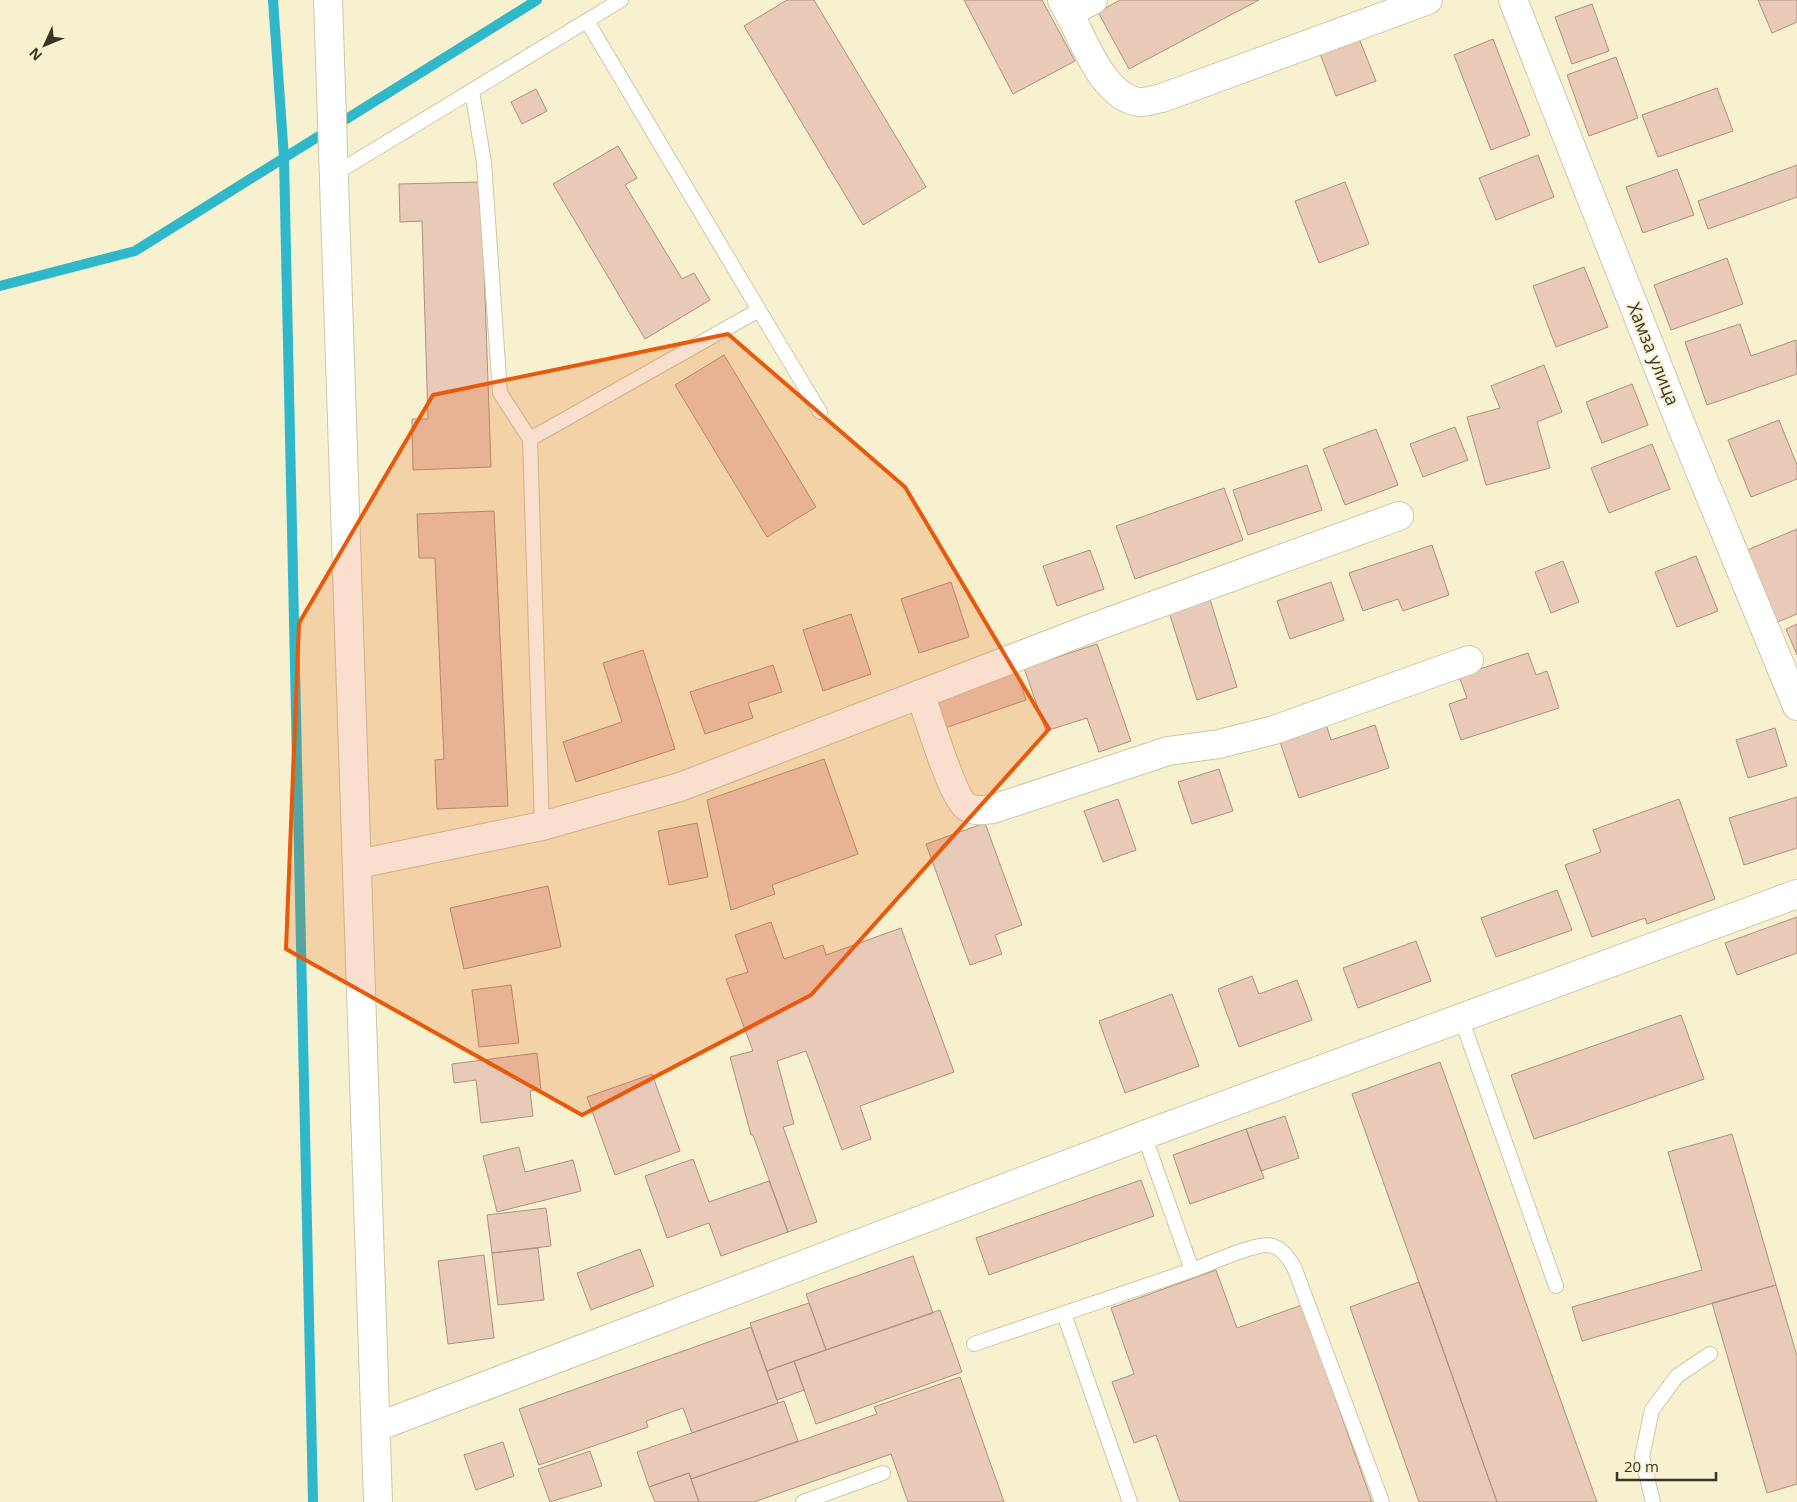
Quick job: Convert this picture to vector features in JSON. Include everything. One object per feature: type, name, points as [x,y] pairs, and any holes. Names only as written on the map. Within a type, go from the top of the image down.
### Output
[{"type":"street","points":[[328,0],[378,1502]]},
{"type":"street","points":[[1093,0],[1065,6],[1099,70],[1117,93],[1140,102],[1162,98],[1428,0]]},
{"type":"street","name":"Хамза улица","points":[[1513,0],[1683,430],[1797,706]]},
{"type":"street","points":[[358,864],[542,826],[680,787],[1089,629],[1399,516]]},
{"type":"street","points":[[920,694],[956,793],[966,807],[980,811],[993,809],[1168,750],[1219,744],[1274,730],[1469,660]]},
{"type":"street","points":[[376,1427],[1144,1135],[1797,894]]},
{"type":"lane","points":[[332,164],[472,91],[621,0]]},
{"type":"lane","points":[[587,21],[820,412]]},
{"type":"lane","points":[[472,91],[484,163],[500,393],[530,439],[542,826]]},
{"type":"lane","points":[[530,439],[759,310]]},
{"type":"lane","points":[[1461,1018],[1556,1286]]},
{"type":"lane","points":[[1144,1135],[1192,1270]]},
{"type":"lane","points":[[974,1344],[1256,1247],[1271,1244],[1284,1252],[1294,1267],[1382,1502]]},
{"type":"lane","points":[[1064,1314],[1130,1502]]},
{"type":"lane","points":[[1653,1502],[1642,1457],[1652,1410],[1678,1376],[1710,1354]]},
{"type":"lane","points":[[803,1502],[883,1472]]},
{"type":"highlighted area","points":[[728,334],[905,487],[1049,729],[811,995],[582,1115],[286,949],[299,623],[433,395]]},
{"type":"building","points":[[787,0],[814,0],[926,187],[863,225],[744,26]]},
{"type":"building","points":[[964,0],[1042,0],[1075,61],[1013,94]]},
{"type":"building","points":[[1120,0],[1259,0],[1129,69],[1098,12]]},
{"type":"building","points":[[1758,0],[1797,0],[1797,22],[1772,33]]},
{"type":"building","points":[[1592,4],[1609,51],[1572,64],[1555,17]]},
{"type":"building","points":[[1358,36],[1376,81],[1336,96],[1319,51]]},
{"type":"building","points":[[1493,39],[1530,135],[1491,150],[1454,55]]},
{"type":"building","points":[[1616,57],[1638,118],[1589,136],[1567,75]]},
{"type":"building","points":[[1717,88],[1733,131],[1658,157],[1642,115]]},
{"type":"building","points":[[536,89],[547,111],[522,124],[511,102]]},
{"type":"building","points":[[618,146],[637,178],[625,185],[682,279],[694,273],[710,300],[645,339],[553,184]]},
{"type":"building","points":[[1538,155],[1554,197],[1496,220],[1479,178]]},
{"type":"building","points":[[1797,165],[1797,197],[1708,229],[1698,201]]},
{"type":"building","points":[[1677,169],[1694,215],[1643,233],[1626,187]]},
{"type":"building","points":[[481,182],[491,467],[413,470],[412,419],[428,419],[422,221],[400,222],[399,184]]},
{"type":"building","points":[[1345,182],[1369,244],[1319,263],[1295,201]]},
{"type":"building","points":[[1727,258],[1743,304],[1671,330],[1654,285]]},
{"type":"building","points":[[1584,267],[1608,327],[1556,347],[1533,286]]},
{"type":"building","points":[[1740,324],[1751,356],[1796,340],[1797,374],[1707,405],[1685,342]]},
{"type":"building","points":[[724,355],[816,507],[767,537],[675,385]]},
{"type":"building","points":[[1544,365],[1562,412],[1537,422],[1550,468],[1486,485],[1467,417],[1500,408],[1491,386]]},
{"type":"building","points":[[1632,384],[1648,425],[1602,443],[1586,402]]},
{"type":"building","points":[[1779,420],[1797,465],[1797,479],[1751,497],[1728,440]]},
{"type":"building","points":[[1455,427],[1468,460],[1423,477],[1410,444]]},
{"type":"building","points":[[1376,429],[1398,485],[1345,505],[1323,449]]},
{"type":"building","points":[[1652,444],[1670,489],[1609,513],[1591,468]]},
{"type":"building","points":[[1307,465],[1322,510],[1248,535],[1233,490]]},
{"type":"building","points":[[1224,488],[1243,540],[1135,579],[1116,526]]},
{"type":"building","points":[[494,511],[508,806],[437,809],[435,760],[444,759],[435,558],[419,558],[417,514]]},
{"type":"building","points":[[1797,529],[1797,614],[1775,623],[1745,551]]},
{"type":"building","points":[[1432,545],[1449,595],[1403,611],[1398,599],[1363,611],[1349,573]]},
{"type":"building","points":[[1090,550],[1104,589],[1057,606],[1043,566]]},
{"type":"building","points":[[1696,556],[1718,611],[1677,627],[1655,572]]},
{"type":"building","points":[[1563,561],[1579,602],[1551,613],[1535,572]]},
{"type":"building","points":[[951,582],[969,637],[919,653],[901,599]]},
{"type":"building","points":[[1331,582],[1344,620],[1290,639],[1277,601]]},
{"type":"building","points":[[1209,596],[1237,687],[1197,700],[1168,609]]},
{"type":"building","points":[[851,614],[871,674],[823,691],[803,630]]},
{"type":"building","points":[[1797,624],[1797,655],[1786,629]]},
{"type":"building","points":[[1097,644],[1131,741],[1099,752],[1087,718],[1046,731],[1024,668]]},
{"type":"building","points":[[643,650],[675,749],[576,782],[563,742],[622,722],[603,663]]},
{"type":"building","points":[[1528,653],[1536,675],[1547,671],[1559,708],[1461,740],[1449,704],[1467,698],[1459,676]]},
{"type":"building","points":[[773,665],[782,692],[748,703],[753,718],[705,734],[690,692]]},
{"type":"building","points":[[1016,670],[1026,700],[945,728],[934,698]]},
{"type":"building","points":[[1325,721],[1331,740],[1375,725],[1389,768],[1299,798],[1278,736]]},
{"type":"building","points":[[1775,728],[1787,766],[1748,778],[1736,740]]},
{"type":"building","points":[[824,759],[858,854],[772,885],[775,894],[731,910],[707,800]]},
{"type":"building","points":[[1219,769],[1233,811],[1192,824],[1178,782]]},
{"type":"building","points":[[1797,797],[1797,848],[1744,865],[1729,818]]},
{"type":"building","points":[[1118,799],[1136,850],[1103,862],[1084,811]]},
{"type":"building","points":[[1679,799],[1715,899],[1647,924],[1645,918],[1592,937],[1565,865],[1601,852],[1593,830]]},
{"type":"building","points":[[697,823],[708,877],[669,885],[658,831]]},
{"type":"building","points":[[985,823],[1022,925],[995,935],[1002,954],[970,965],[926,844]]},
{"type":"building","points":[[548,886],[561,947],[464,969],[450,908]]},
{"type":"building","points":[[1557,890],[1572,930],[1496,957],[1481,918]]},
{"type":"building","points":[[1797,917],[1797,953],[1737,975],[1725,943]]},
{"type":"building","points":[[771,922],[784,959],[823,945],[826,955],[901,928],[954,1072],[860,1106],[871,1139],[842,1150],[806,1051],[777,1061],[794,1124],[783,1127],[817,1222],[788,1232],[753,1135],[751,1135],[730,1057],[753,1051],[726,979],[748,972],[735,935]]},
{"type":"building","points":[[1416,941],[1431,981],[1358,1008],[1343,968]]},
{"type":"building","points":[[1252,976],[1259,994],[1297,980],[1312,1020],[1239,1047],[1218,989]]},
{"type":"building","points":[[511,985],[519,1043],[479,1047],[472,990]]},
{"type":"building","points":[[1172,994],[1199,1066],[1125,1093],[1099,1021]]},
{"type":"building","points":[[1681,1015],[1704,1079],[1534,1139],[1511,1075]]},
{"type":"building","points":[[537,1053],[541,1090],[530,1091],[533,1116],[481,1123],[476,1080],[454,1083],[452,1064]]},
{"type":"building","points":[[1440,1062],[1597,1502],[1497,1502],[1352,1094]]},
{"type":"building","points":[[652,1074],[680,1151],[615,1175],[587,1097]]},
{"type":"building","points":[[1285,1116],[1299,1158],[1261,1171],[1246,1129]]},
{"type":"building","points":[[1246,1129],[1264,1178],[1190,1204],[1173,1155]]},
{"type":"building","points":[[1732,1134],[1776,1285],[1582,1341],[1572,1307],[1702,1270],[1668,1152]]},
{"type":"building","points":[[519,1147],[525,1172],[573,1160],[581,1191],[497,1212],[483,1156]]},
{"type":"building","points":[[693,1159],[709,1202],[769,1181],[788,1232],[721,1256],[709,1223],[667,1238],[645,1176]]},
{"type":"building","points":[[1141,1180],[1154,1216],[989,1275],[976,1238]]},
{"type":"building","points":[[546,1208],[551,1246],[492,1253],[487,1215]]},
{"type":"building","points":[[538,1248],[544,1300],[498,1305],[492,1253]]},
{"type":"building","points":[[640,1249],[654,1286],[591,1310],[577,1273]]},
{"type":"building","points":[[484,1255],[494,1338],[448,1344],[438,1261]]},
{"type":"building","points":[[913,1256],[933,1313],[826,1350],[806,1294]]},
{"type":"building","points":[[1216,1270],[1237,1328],[1302,1305],[1372,1502],[1180,1502],[1156,1435],[1134,1443],[1112,1382],[1134,1374],[1111,1308]]},
{"type":"building","points":[[1419,1282],[1497,1502],[1419,1502],[1350,1307]]},
{"type":"building","points":[[1776,1285],[1797,1356],[1797,1484],[1767,1493],[1712,1303]]},
{"type":"building","points":[[809,1303],[826,1350],[767,1371],[750,1323]]},
{"type":"building","points":[[940,1310],[962,1372],[816,1424],[794,1361]]},
{"type":"building","points":[[751,1327],[778,1403],[692,1433],[683,1408],[646,1421],[648,1427],[539,1465],[519,1409]]},
{"type":"building","points":[[794,1361],[804,1390],[777,1400],[767,1371]]},
{"type":"building","points":[[960,1377],[1004,1502],[908,1502],[891,1454],[754,1502],[699,1502],[691,1479],[877,1414],[874,1407]]},
{"type":"building","points":[[784,1401],[798,1441],[691,1479],[689,1473],[649,1487],[637,1452]]},
{"type":"building","points":[[503,1442],[514,1476],[476,1490],[464,1455]]},
{"type":"building","points":[[590,1451],[602,1486],[550,1502],[538,1469]]},
{"type":"building","points":[[689,1473],[699,1502],[655,1502],[649,1487]]},
{"type":"waterway","points":[[273,0],[284,158],[313,1502]]},
{"type":"waterway","points":[[0,286],[135,251],[537,0]]}]
